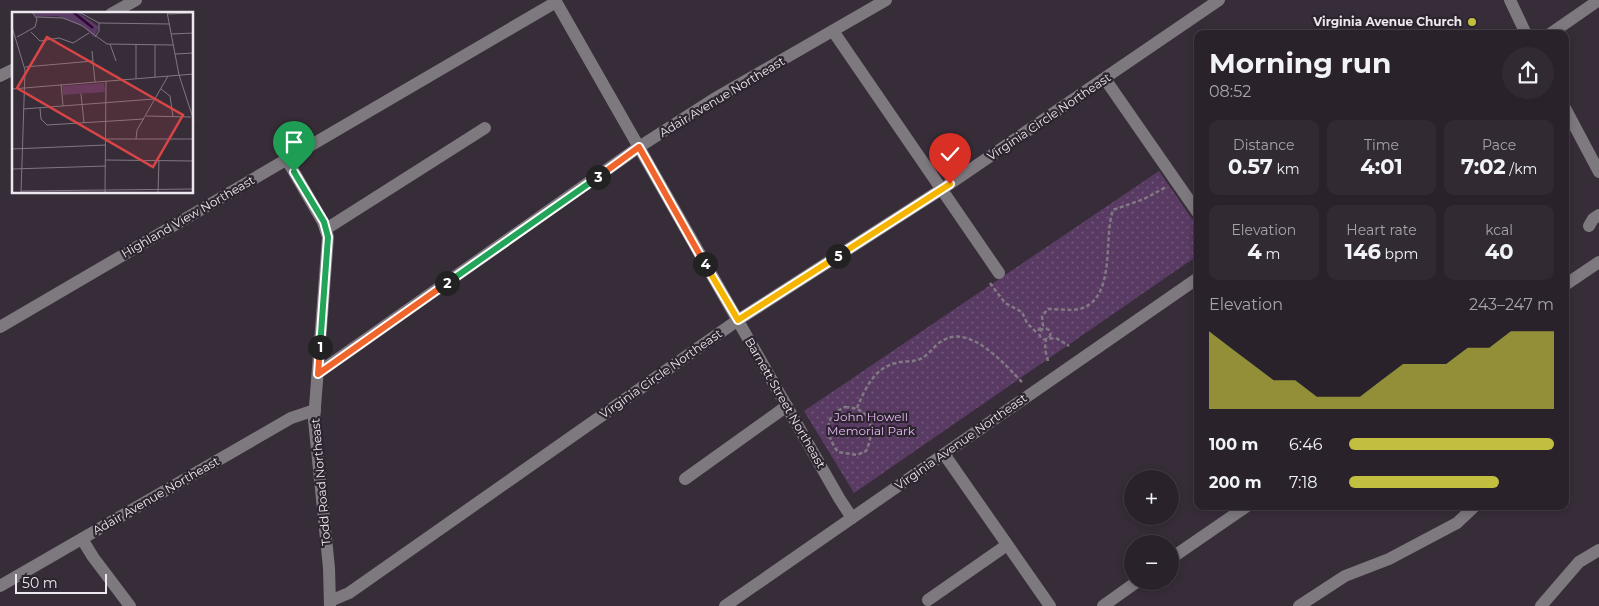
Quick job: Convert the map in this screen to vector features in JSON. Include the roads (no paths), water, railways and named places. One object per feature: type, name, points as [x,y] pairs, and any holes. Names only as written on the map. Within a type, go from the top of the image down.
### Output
[{"type":"street","points":[[115,12],[136,0]]},
{"type":"street","name":"Adair Avenue Northeast","points":[[318,374],[639,147],[714,99],[886,0]]},
{"type":"street","name":"Virginia Circle Northeast","points":[[330,603],[349,593],[738,320],[942,189],[1219,0]]},
{"type":"street","points":[[1510,0],[1524,30]]},
{"type":"street","points":[[1556,30],[1599,0]]},
{"type":"street","name":"Barnett Street Northeast","points":[[556,1],[852,518]]},
{"type":"street","name":"Highland View Northeast","points":[[0,327],[556,1]]},
{"type":"street","points":[[833,30],[999,273]]},
{"type":"street","points":[[0,76],[12,70]]},
{"type":"street","points":[[1105,79],[1194,207]]},
{"type":"street","points":[[1569,116],[1599,172]]},
{"type":"street","points":[[326,229],[485,128]]},
{"type":"street","name":"Todd Road Northeast","points":[[286,160],[326,229],[329,252],[315,410],[330,603]]},
{"type":"street","points":[[1589,226],[1593,219],[1599,215]]},
{"type":"street","points":[[1569,282],[1599,262]]},
{"type":"street","name":"Virginia Avenue Northeast","points":[[725,606],[1194,281]]},
{"type":"street","points":[[684,479],[787,406]]},
{"type":"street","name":"Adair Avenue Northeast","points":[[0,586],[291,418],[315,410]]},
{"type":"street","points":[[944,454],[1050,606]]},
{"type":"street","points":[[1179,553],[1240,510]]},
{"type":"street","points":[[1305,605],[1345,576],[1389,559],[1457,523],[1471,510]]},
{"type":"street","points":[[82,539],[93,558],[130,606]]},
{"type":"street","points":[[928,600],[1007,545]]},
{"type":"street","points":[[1541,606],[1579,562],[1599,550]]},
{"type":"street","points":[[1103,606],[1125,590]]},
{"type":"place","name":"Virginia Avenue Church","points":[[1472,22]]},
{"type":"park label","name":"John Howell Memorial Park","points":[[871,424]]}]
